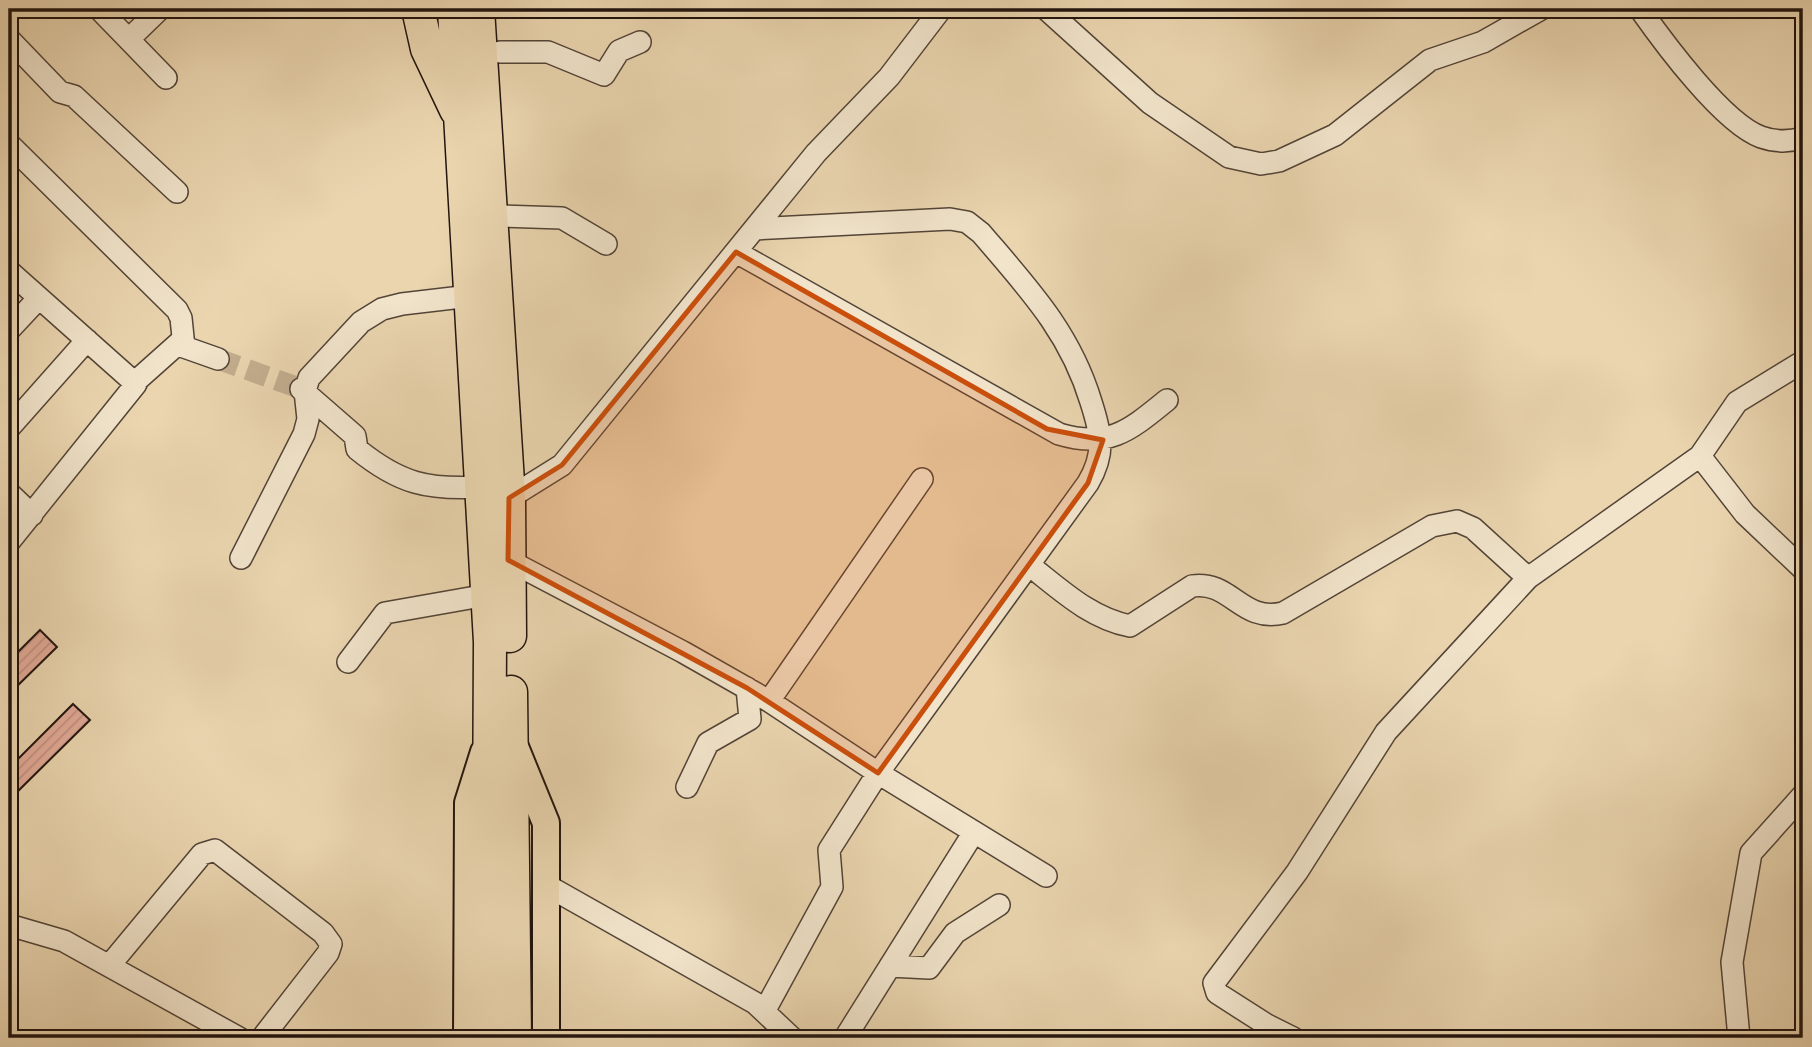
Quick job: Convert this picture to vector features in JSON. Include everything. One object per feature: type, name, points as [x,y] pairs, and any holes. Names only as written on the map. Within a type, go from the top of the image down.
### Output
[{"type":"highway","points":[[418,9],[422,31],[437,75],[460,117]]},
{"type":"highway","points":[[454,9],[470,296],[495,493],[508,560],[500,738],[501,815],[515,1038]]},
{"type":"highway","points":[[486,31],[497,223],[495,493],[487,595],[500,738]]},
{"type":"highway","points":[[488,1038],[501,815]]},
{"type":"main road","points":[[500,738],[546,823],[546,1038]]},
{"type":"main road","points":[[467,1038],[468,803],[500,738]]},
{"type":"street","points":[[100,9],[166,78]]},
{"type":"street","points":[[129,39],[160,9]]},
{"type":"street","points":[[302,389],[355,436],[357,449],[385,470],[433,489],[495,493],[562,466],[819,150],[889,77],[941,9]]},
{"type":"street","points":[[1046,9],[1148,102],[1229,157],[1261,164],[1279,160],[1335,135],[1430,60],[1483,42],[1541,9]]},
{"type":"street","points":[[1638,10],[1724,113],[1760,137],[1780,142],[1803,138]]},
{"type":"street","points":[[486,31],[604,75],[619,51],[640,42]]},
{"type":"street","points":[[9,39],[60,92],[74,96],[177,192]]},
{"type":"street","points":[[9,144],[177,310],[181,318],[181,341],[190,351],[218,359]]},
{"type":"street","points":[[497,223],[562,218],[606,244]]},
{"type":"street","points":[[546,885],[776,1027],[832,887],[829,850],[878,773],[1091,478],[1103,440],[1083,374],[1060,328],[981,233],[967,222],[950,219],[754,229]]},
{"type":"street","points":[[736,252],[1047,429],[1073,438],[1103,440],[1131,429],[1167,400]]},
{"type":"street","points":[[9,271],[135,382]]},
{"type":"street","points":[[241,558],[304,434],[308,419],[302,389],[316,367],[361,322],[382,309],[470,296]]},
{"type":"street","points":[[9,330],[38,299]]},
{"type":"street","points":[[9,428],[87,340]]},
{"type":"street","points":[[9,542],[134,390],[135,382],[181,341]]},
{"type":"street","points":[[1293,1038],[1267,1031],[1217,993],[1214,983],[1297,872],[1386,732],[1528,578],[1700,456],[1737,402],[1799,364]]},
{"type":"street","points":[[1700,456],[1745,514],[1803,569]]},
{"type":"street","points":[[769,701],[922,479]]},
{"type":"street","points":[[9,493],[32,515]]},
{"type":"street","points":[[1028,565],[1093,614],[1109,622],[1130,626],[1192,586],[1202,584],[1217,588],[1254,612],[1267,617],[1283,613],[1432,526],[1457,521],[1473,528],[1528,578]]},
{"type":"street","points":[[508,560],[747,688],[878,773],[1046,876]]},
{"type":"street","points":[[348,662],[385,613],[487,595]]},
{"type":"street","points":[[687,787],[708,743],[750,719],[747,688]]},
{"type":"street","points":[[1739,1038],[1732,962],[1751,853],[1803,795]]},
{"type":"street","points":[[845,1038],[974,832]]},
{"type":"street","points":[[109,966],[202,854],[215,850],[323,933],[331,944],[328,953],[262,1038]]},
{"type":"street","points":[[890,966],[929,968],[955,933],[999,905]]},
{"type":"street","points":[[9,925],[46,933],[239,1038]]},
{"type":"highlighted area","points":[[736,252],[1047,429],[1103,440],[1088,483],[878,773],[747,688],[508,560],[509,498],[562,465]]},
{"type":"building","points":[[40,630],[57,647],[9,694],[9,661]]},
{"type":"building","points":[[73,704],[90,720],[9,800],[9,768]]},
{"type":"tunnel","points":[[218,359],[299,388]]}]
